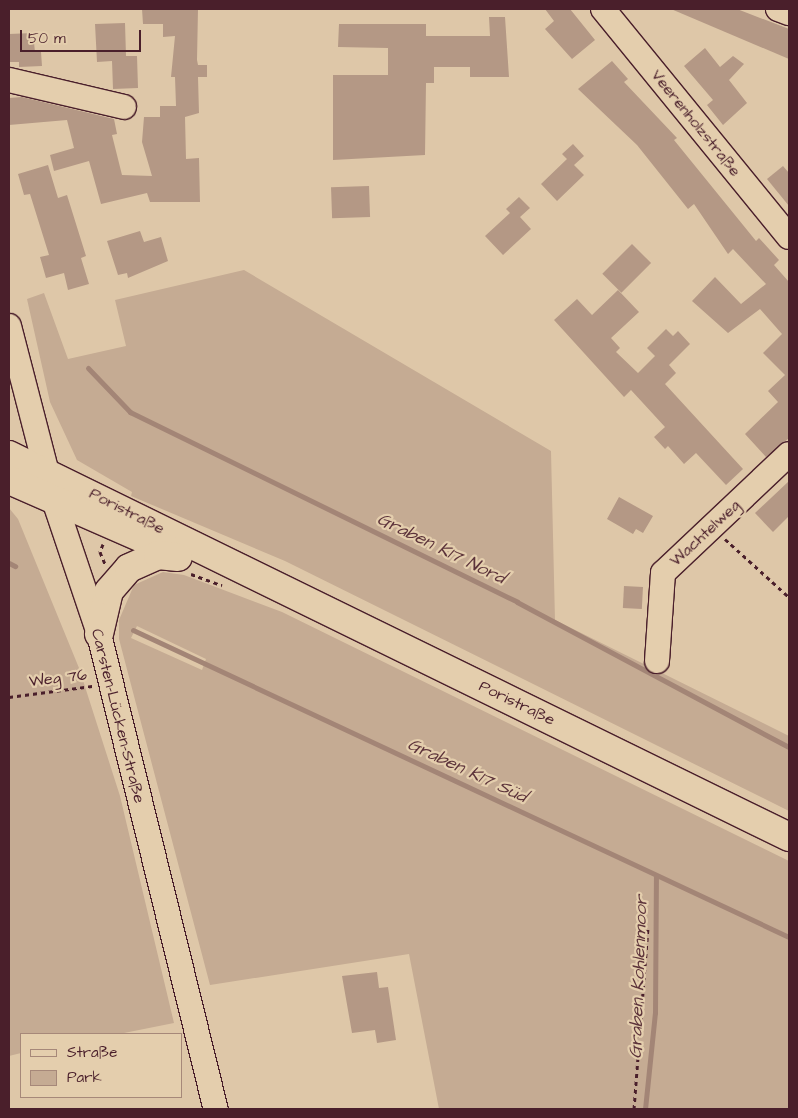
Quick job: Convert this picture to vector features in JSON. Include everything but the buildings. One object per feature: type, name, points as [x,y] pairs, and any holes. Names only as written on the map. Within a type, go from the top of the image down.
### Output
[{"type":"main road","name":"Poristraße","points":[[9,455],[47,471],[243,572],[789,837]]},
{"type":"main road","name":"Poristraße","points":[[9,480],[187,558],[243,572]]},
{"type":"main road","points":[[98,634],[108,591],[128,568],[158,555],[187,558]]},
{"type":"street","name":"Veerenholzstraße","points":[[603,9],[789,237]]},
{"type":"street","points":[[778,9],[789,13]]},
{"type":"street","points":[[9,80],[124,107]]},
{"type":"street","name":"Carsten-Lücken-Straße","points":[[9,326],[54,500],[98,634],[216,1109]]},
{"type":"street","name":"Wachtelweg","points":[[657,661],[663,572],[789,454]]},
{"type":"path","points":[[712,526],[789,597]]},
{"type":"path","name":"Weg 76","points":[[9,697],[111,684]]},
{"type":"path","points":[[634,1109],[648,928]]},
{"type":"green space","points":[[244,270],[551,451],[555,620],[789,736],[789,811],[285,561],[131,496],[132,492],[77,460],[50,402],[27,299],[44,293],[68,359],[126,346],[115,300]]},
{"type":"green space","points":[[9,508],[18,519],[79,668],[120,796],[174,1023],[124,1033],[20,1033],[20,1053],[9,1056]]},
{"type":"green space","points":[[163,572],[184,575],[282,612],[789,861],[789,1109],[439,1109],[409,954],[210,985],[119,639],[119,620],[134,585]],"holes":[[[137,626],[206,659],[202,670],[131,638]]]},
{"type":"waterway","name":"Graben K17 Nord","points":[[88,368],[130,412],[517,602],[789,747]]},
{"type":"waterway","name":"Graben K17 Süd","points":[[9,563],[15,566]]},
{"type":"waterway","name":"Graben K17 Süd","points":[[133,630],[789,937]]},
{"type":"waterway","name":"Graben Kohlenmoor","points":[[645,1109],[655,1013],[656,876]]}]
